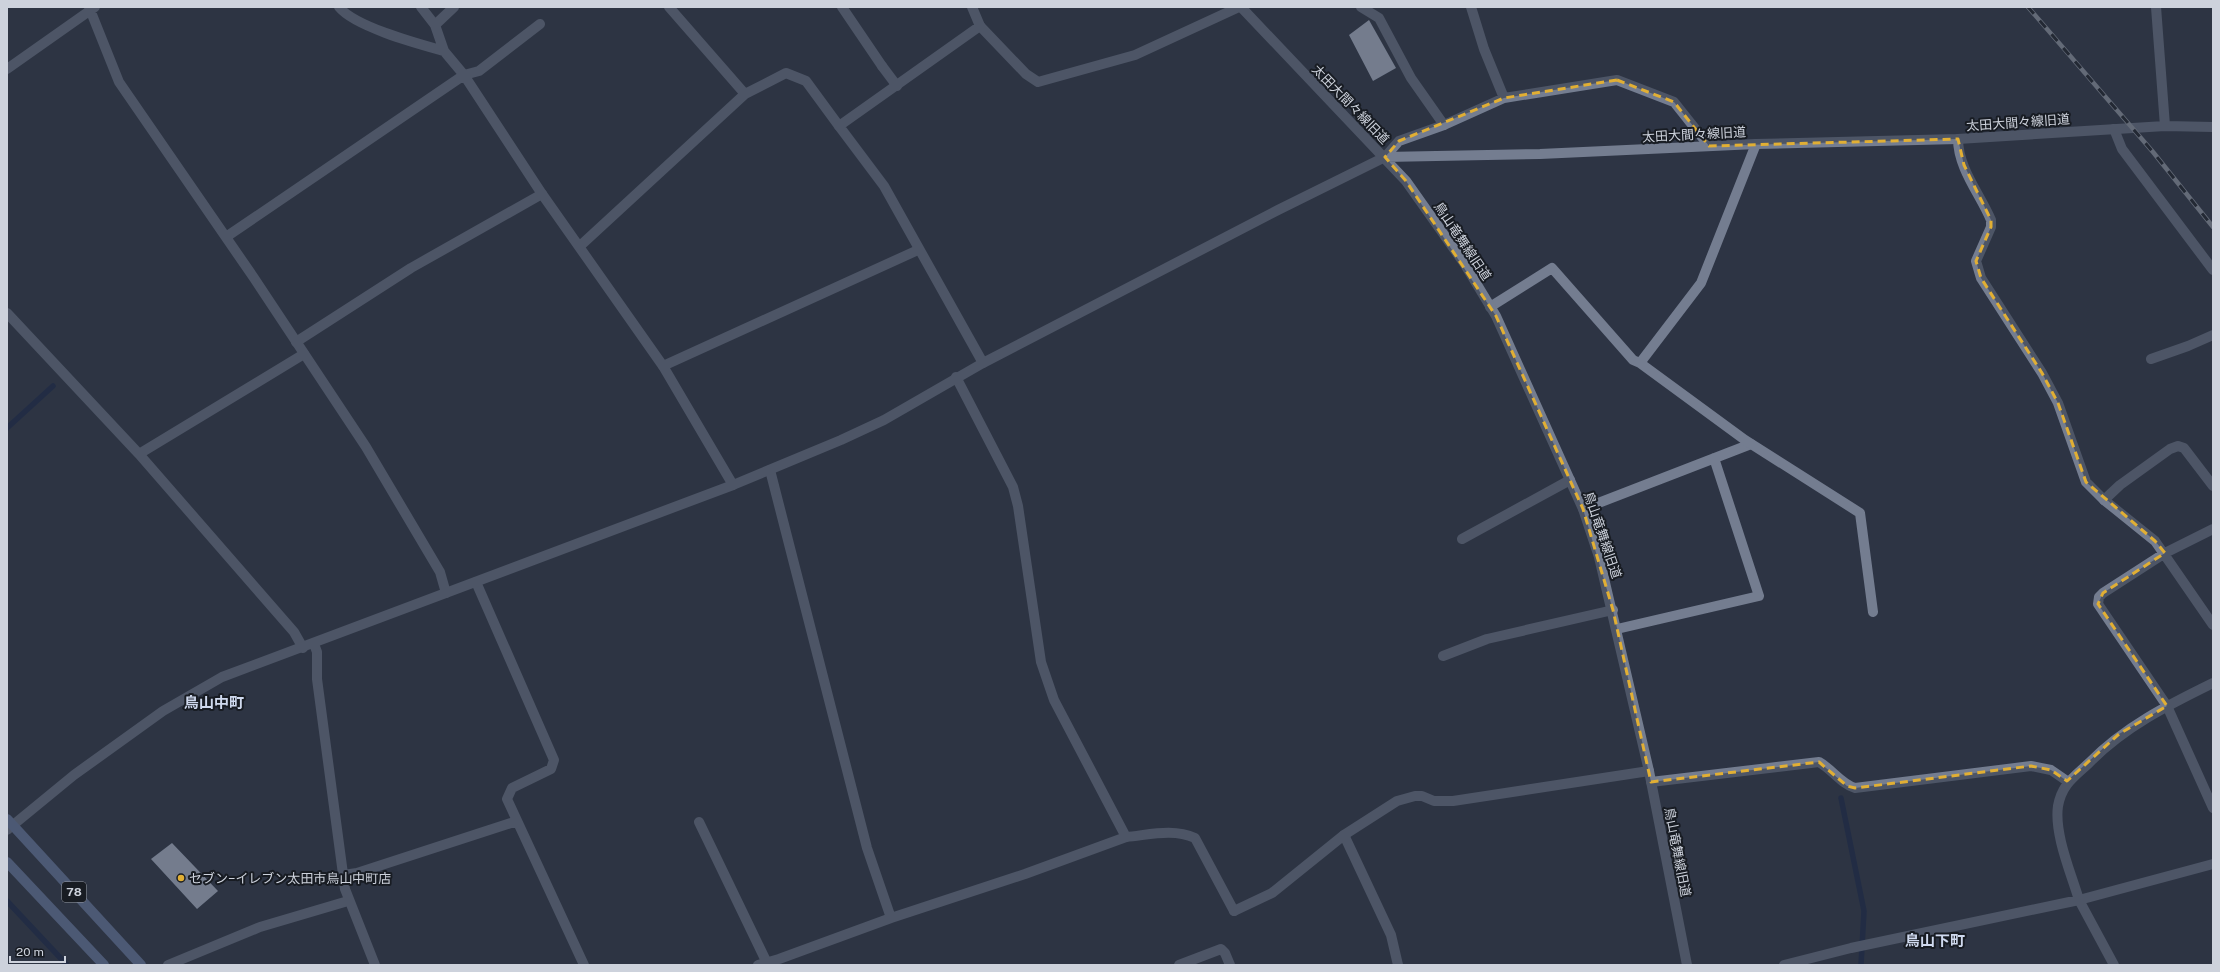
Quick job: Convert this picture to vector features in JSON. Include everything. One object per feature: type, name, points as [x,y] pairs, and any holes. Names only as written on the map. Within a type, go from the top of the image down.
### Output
[{"type":"main road","name":"78","points":[[9,825],[141,965]]},
{"type":"main road","name":"78","points":[[7,862],[104,965]]},
{"type":"street","points":[[339,7],[356,20],[419,44],[444,51]]},
{"type":"street","points":[[422,7],[435,25],[444,51],[464,75],[542,194],[663,366],[733,485]]},
{"type":"street","points":[[435,25],[454,7]]},
{"type":"street","points":[[669,7],[745,94]]},
{"type":"street","points":[[842,7],[897,86]]},
{"type":"street","points":[[972,7],[980,26],[1026,74],[1038,82],[1135,55],[1240,7]]},
{"type":"street","name":"太田大間々線旧道","points":[[1240,7],[1385,158],[1533,154],[1756,144],[1958,139],[2165,126],[2213,127]]},
{"type":"street","points":[[1361,7],[1379,18],[1411,78],[1444,125]]},
{"type":"street","points":[[1471,7],[1484,49],[1504,98]]},
{"type":"street","points":[[2156,7],[2165,126]]},
{"type":"street","points":[[7,69],[92,8],[119,82],[226,237],[370,453],[440,572],[446,593]]},
{"type":"street","points":[[226,237],[464,75],[479,71],[540,24]]},
{"type":"street","points":[[839,126],[980,26]]},
{"type":"street","points":[[580,246],[745,94],[786,73],[806,81],[884,186],[918,250],[983,363]]},
{"type":"street","points":[[9,825],[74,775],[163,712],[222,678],[733,485],[884,420],[956,377],[1264,217],[1385,158],[1399,141],[1444,125],[1504,98],[1617,80],[1674,102],[1709,146]]},
{"type":"street","points":[[2114,129],[2122,149],[2213,270]]},
{"type":"street","points":[[1958,139],[1958,151],[1991,220],[1991,227],[1976,261],[1981,278],[2042,373],[2058,403],[2078,464],[2086,482],[2104,500],[2156,541],[2213,625]]},
{"type":"street","points":[[1640,363],[1701,283],[1756,144]]},
{"type":"street","name":"鳥山竜舞線旧道","points":[[1385,158],[1406,181],[1464,263],[1490,307],[1583,509],[1600,557],[1613,610],[1649,771],[1687,965]]},
{"type":"street","points":[[296,342],[410,268],[542,194]]},
{"type":"street","points":[[663,366],[918,250]]},
{"type":"street","points":[[1490,307],[1552,268],[1633,360],[1640,363],[1751,444],[1860,513],[1873,612]]},
{"type":"street","points":[[7,313],[138,454],[294,632],[303,648]]},
{"type":"street","points":[[2151,359],[2188,346],[2213,334]]},
{"type":"street","points":[[138,454],[304,354]]},
{"type":"street","points":[[956,377],[1013,487],[1018,506],[1041,662],[1054,700],[1126,837]]},
{"type":"street","points":[[1583,509],[1751,444]]},
{"type":"street","points":[[2104,500],[2120,484],[2170,449],[2178,446],[2184,448],[2213,486]]},
{"type":"street","points":[[1617,629],[1759,596],[1714,458]]},
{"type":"street","points":[[770,470],[867,848],[891,918]]},
{"type":"street","points":[[1462,540],[1570,480]]},
{"type":"street","points":[[2213,530],[2165,554],[2103,592],[2099,597],[2098,604],[2167,706],[2213,808]]},
{"type":"street","points":[[476,582],[554,760],[551,768],[512,788],[507,799],[584,965]]},
{"type":"street","points":[[1443,656],[1487,639],[1613,610]]},
{"type":"street","points":[[314,644],[317,652],[317,679],[348,901],[375,965]]},
{"type":"street","points":[[2114,965],[2079,900],[2058,822],[2058,806],[2068,781],[2119,734],[2167,706],[2213,683]]},
{"type":"street","points":[[1651,782],[1819,762],[1832,770],[1847,786],[1855,788],[2031,766],[2051,770],[2068,781]]},
{"type":"street","points":[[699,822],[762,964],[782,962],[891,918],[1025,874],[1126,837],[1172,832],[1184,833],[1195,838],[1234,910],[1272,893],[1344,835],[1396,801],[1415,796],[1422,796],[1434,801],[1453,801],[1649,771]]},
{"type":"street","points":[[344,875],[357,873],[517,821]]},
{"type":"street","points":[[1344,835],[1392,935],[1396,964]]},
{"type":"street","points":[[1784,965],[1851,948],[2079,900],[2213,864]]},
{"type":"street","points":[[168,965],[260,927],[348,901]]},
{"type":"street","points":[[1179,965],[1220,949],[1225,953],[1230,965]]},
{"type":"highlighted area","points":[[1617,80],[1674,102],[1709,146],[1958,139],[1964,165],[1991,220],[1991,227],[1976,261],[1981,278],[2042,373],[2058,403],[2086,482],[2155,541],[2165,553],[2103,593],[2098,604],[2167,706],[2119,734],[2067,781],[2051,770],[2031,766],[1855,788],[1847,786],[1819,762],[1651,782],[1613,610],[1583,509],[1496,316],[1406,181],[1385,157],[1399,141],[1504,98]]},
{"type":"building","points":[[1369,20],[1396,68],[1373,81],[1349,35]]},
{"type":"building","points":[[172,843],[218,891],[197,909],[151,859]]},
{"type":"waterway","points":[[7,428],[53,386]]},
{"type":"waterway","points":[[1841,798],[1864,911],[1861,965]]},
{"type":"waterway","points":[[7,901],[67,965]]},
{"type":"railway","points":[[2028,7],[2153,152],[2213,227]]},
{"type":"place","name":"セブン−イレブン太田市鳥山中町店","points":[[181,878]]},
{"type":"district","name":"鳥山中町","points":[[214,703]]},
{"type":"district","name":"鳥山下町","points":[[1935,941]]}]
